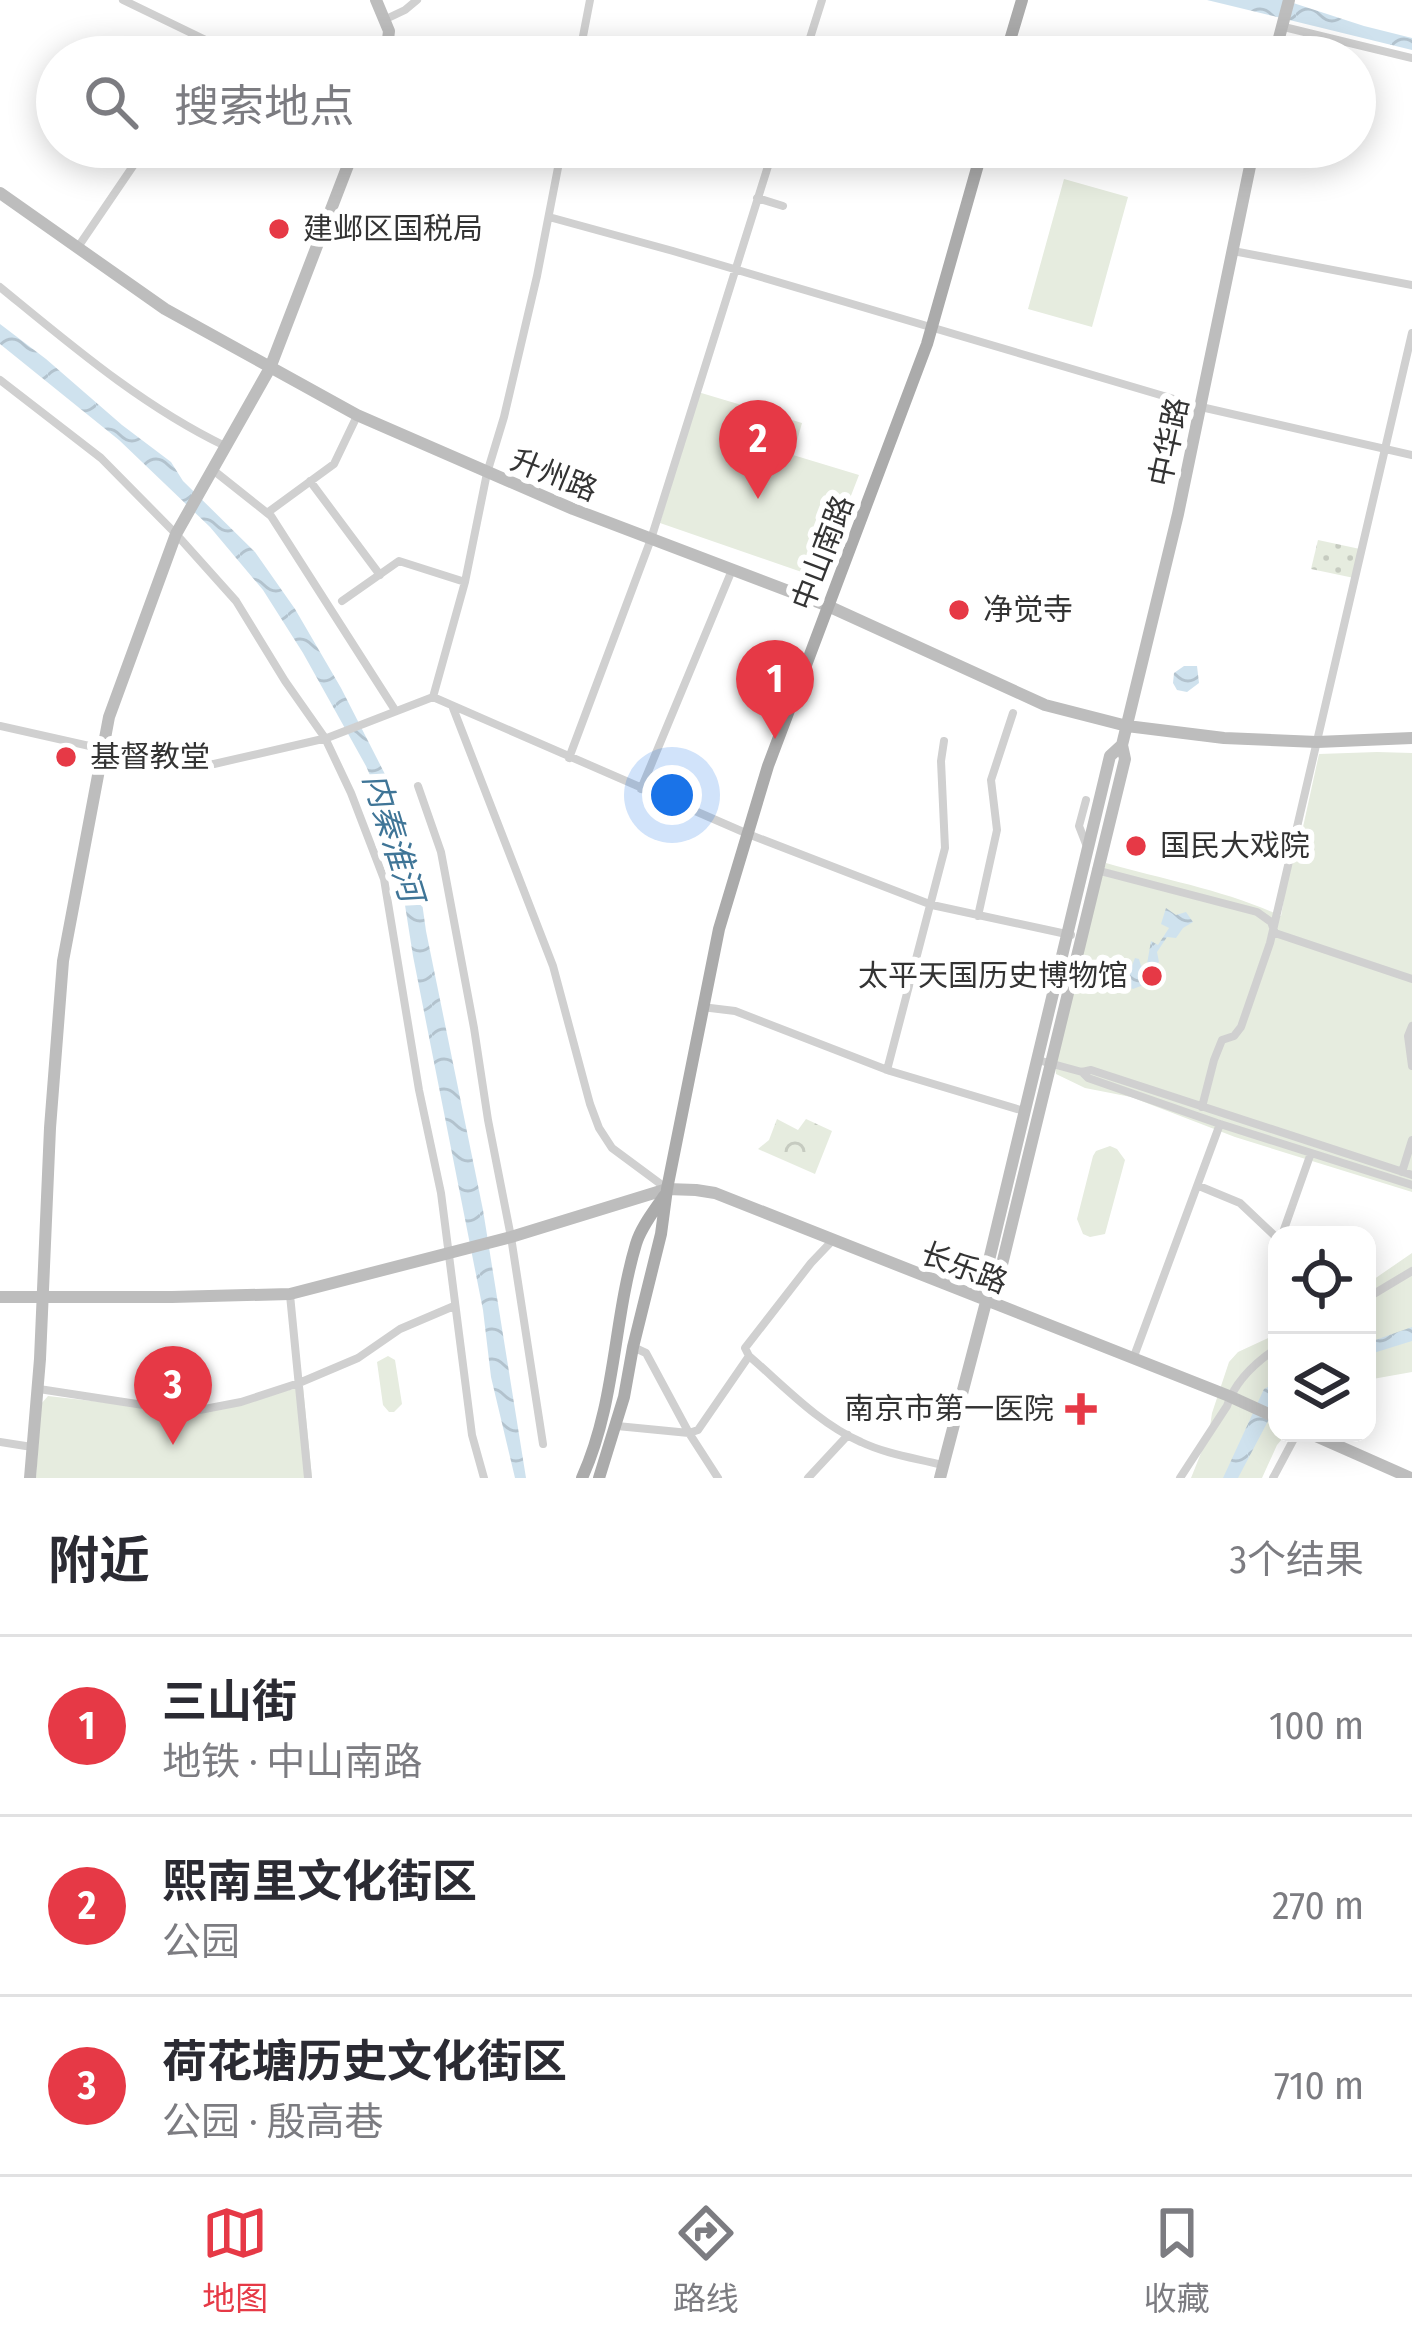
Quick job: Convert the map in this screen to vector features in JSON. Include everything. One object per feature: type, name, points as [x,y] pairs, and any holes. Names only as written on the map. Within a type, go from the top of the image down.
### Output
[{"type":"main road","points":[[376,0],[386,19],[388,36]]},
{"type":"main road","points":[[1011,36],[1022,0]]},
{"type":"main road","points":[[1281,36],[1289,0]]},
{"type":"main road","points":[[30,1478],[63,961],[110,717],[180,528],[270,368],[347,168]]},
{"type":"main road","name":"中山南路","points":[[599,1478],[616,1426],[661,1234],[719,929],[768,766],[932,327],[977,168]]},
{"type":"main road","name":"中华路","points":[[986,1302],[984,1281],[1038,1060],[1126,759],[1122,745],[1201,407],[1250,168]]},
{"type":"main road","name":"升州路","points":[[0,193],[166,309],[357,415],[487,473],[828,606],[1046,705],[1127,726],[1224,738],[1317,742],[1412,738]]},
{"type":"main road","name":"中华路","points":[[942,1472],[986,1302],[997,1285],[1110,755],[1122,745]]},
{"type":"main road","points":[[0,1297],[290,1294],[511,1237],[668,1190]]},
{"type":"main road","name":"中山南路","points":[[582,1478],[610,1391],[637,1239],[668,1190]]},
{"type":"main road","name":"长乐路","points":[[668,1190],[715,1193],[1268,1415]]},
{"type":"main road","points":[[1329,1442],[1411,1478]]},
{"type":"street","points":[[123,0],[198,36]]},
{"type":"street","points":[[386,19],[416,0]]},
{"type":"street","points":[[583,36],[590,0]]},
{"type":"street","points":[[811,36],[822,0]]},
{"type":"street","points":[[1283,31],[1307,36]]},
{"type":"street","points":[[1376,50],[1412,58]]},
{"type":"street","points":[[77,249],[132,168]]},
{"type":"street","points":[[433,697],[465,582],[558,168]]},
{"type":"street","points":[[568,758],[651,538],[767,168]]},
{"type":"street","points":[[758,198],[783,206]]},
{"type":"street","points":[[549,217],[1201,407],[1412,455]]},
{"type":"street","points":[[1232,251],[1412,285]]},
{"type":"street","points":[[0,287],[138,394],[225,446]]},
{"type":"street","points":[[1202,1107],[1222,1040],[1234,1036],[1251,1004],[1273,931],[1412,333]]},
{"type":"street","points":[[0,380],[101,458],[180,528],[236,601],[326,738],[351,793],[384,879],[418,1090],[456,1251],[454,1306],[472,1435],[484,1478]]},
{"type":"street","points":[[267,512],[334,464],[357,415]]},
{"type":"street","points":[[209,476],[267,512],[395,710]]},
{"type":"street","points":[[310,482],[380,575]]},
{"type":"street","points":[[342,601],[398,561],[465,582]]},
{"type":"street","points":[[641,789],[732,570]]},
{"type":"street","points":[[0,726],[165,763],[214,764],[326,738],[433,697],[748,834],[932,905],[1075,936]]},
{"type":"street","points":[[453,706],[553,966],[594,1116],[612,1148],[668,1190]]},
{"type":"street","points":[[978,916],[998,830],[991,780],[1012,713]]},
{"type":"street","points":[[887,1070],[945,848],[944,740]]},
{"type":"street","points":[[418,786],[441,852],[511,1237],[543,1444]]},
{"type":"street","points":[[1086,800],[1079,826],[1087,851]]},
{"type":"street","points":[[1083,866],[1257,912],[1273,931],[1412,979]]},
{"type":"street","points":[[702,1007],[736,1011],[887,1070],[1025,1111]]},
{"type":"street","points":[[1412,1026],[1408,1036],[1412,1066]]},
{"type":"street","points":[[1038,1060],[1082,1072],[1091,1070],[1202,1107],[1224,1121],[1412,1185]]},
{"type":"street","points":[[1082,1072],[1088,1078],[1224,1121],[1407,1174],[1412,1140]]},
{"type":"street","points":[[1133,1359],[1224,1121]]},
{"type":"street","points":[[1283,1226],[1311,1153]]},
{"type":"street","points":[[1199,1186],[1240,1203],[1268,1227]]},
{"type":"street","points":[[832,1241],[745,1348],[749,1357],[848,1435],[942,1472]]},
{"type":"street","points":[[1376,1293],[1412,1271]]},
{"type":"street","points":[[290,1294],[308,1478]]},
{"type":"street","points":[[37,1389],[189,1412],[241,1402],[358,1358],[400,1329],[454,1306]]},
{"type":"street","points":[[633,1347],[646,1353],[718,1478]]},
{"type":"street","points":[[1180,1478],[1246,1375],[1268,1356]]},
{"type":"street","points":[[616,1426],[698,1430],[749,1357]]},
{"type":"street","points":[[808,1478],[848,1435]]},
{"type":"street","points":[[0,1442],[32,1447]]},
{"type":"street","points":[[1273,1478],[1292,1442]]},
{"type":"green space","points":[[1064,179],[1128,197],[1092,327],[1028,309]]},
{"type":"green space","points":[[698,392],[802,423],[793,455],[859,475],[819,578],[660,523]]},
{"type":"green space","points":[[1318,540],[1360,549],[1354,578],[1311,569]]},
{"type":"green space","points":[[1412,753],[1412,1192],[1235,1137],[1131,1097],[1085,1088],[1056,1074],[1053,1049],[1106,863],[1217,892],[1281,916],[1292,852],[1303,827],[1319,754]]},
{"type":"green space","points":[[777,1119],[798,1130],[806,1119],[832,1131],[815,1174],[758,1149],[769,1140]]},
{"type":"green space","points":[[1110,1146],[1125,1160],[1105,1234],[1090,1237],[1083,1234],[1077,1219],[1093,1156]]},
{"type":"green space","points":[[1412,1253],[1412,1372],[1376,1378],[1376,1278]]},
{"type":"green space","points":[[1268,1338],[1268,1442],[1280,1442],[1262,1478],[1191,1478],[1229,1362],[1238,1352]]},
{"type":"green space","points":[[388,1356],[395,1360],[402,1404],[394,1412],[383,1405],[377,1362]]},
{"type":"green space","points":[[303,1387],[312,1478],[36,1478],[41,1404],[48,1396],[189,1412]]},
{"type":"water","points":[[1207,0],[1284,0],[1412,38],[1412,50],[1376,41],[1376,36],[1355,36]]},
{"type":"water","points":[[0,324],[171,462],[183,481],[255,552],[341,688],[391,786],[415,853],[426,931],[483,1210],[526,1478],[515,1478],[491,1377],[483,1310],[413,956],[393,829],[366,766],[263,590],[210,527],[119,440],[0,344]]},
{"type":"water","points":[[1184,666],[1197,666],[1199,683],[1187,692],[1177,690],[1173,683],[1174,673]]},
{"type":"water","points":[[1166,908],[1176,915],[1186,912],[1193,922],[1176,938],[1167,937],[1157,952],[1159,962],[1148,969],[1146,984],[1133,989],[1129,973],[1135,958],[1141,966],[1147,964],[1151,941],[1158,945],[1169,928],[1161,924]]},
{"type":"water","points":[[1412,1327],[1412,1341],[1376,1352],[1376,1340]]},
{"type":"water","points":[[1268,1387],[1268,1421],[1238,1478],[1223,1478]]},
{"type":"place","name":"建邺区国税局","points":[[279,229]]},
{"type":"place","name":"熙南里文化街区","points":[[758,499]]},
{"type":"place","name":"净觉寺","points":[[959,610]]},
{"type":"place","name":"三山街","points":[[775,739]]},
{"type":"place","name":"基督教堂","points":[[66,757]]},
{"type":"place","name":"国民大戏院","points":[[1136,846]]},
{"type":"place","name":"太平天国历史博物馆","points":[[1152,976]]},
{"type":"place","name":"南京市第一医院","points":[[1081,1409]]},
{"type":"place","name":"荷花塘历史文化街区","points":[[173,1445]]},
{"type":"water label","name":"内秦淮河","points":[[394,837]]}]
